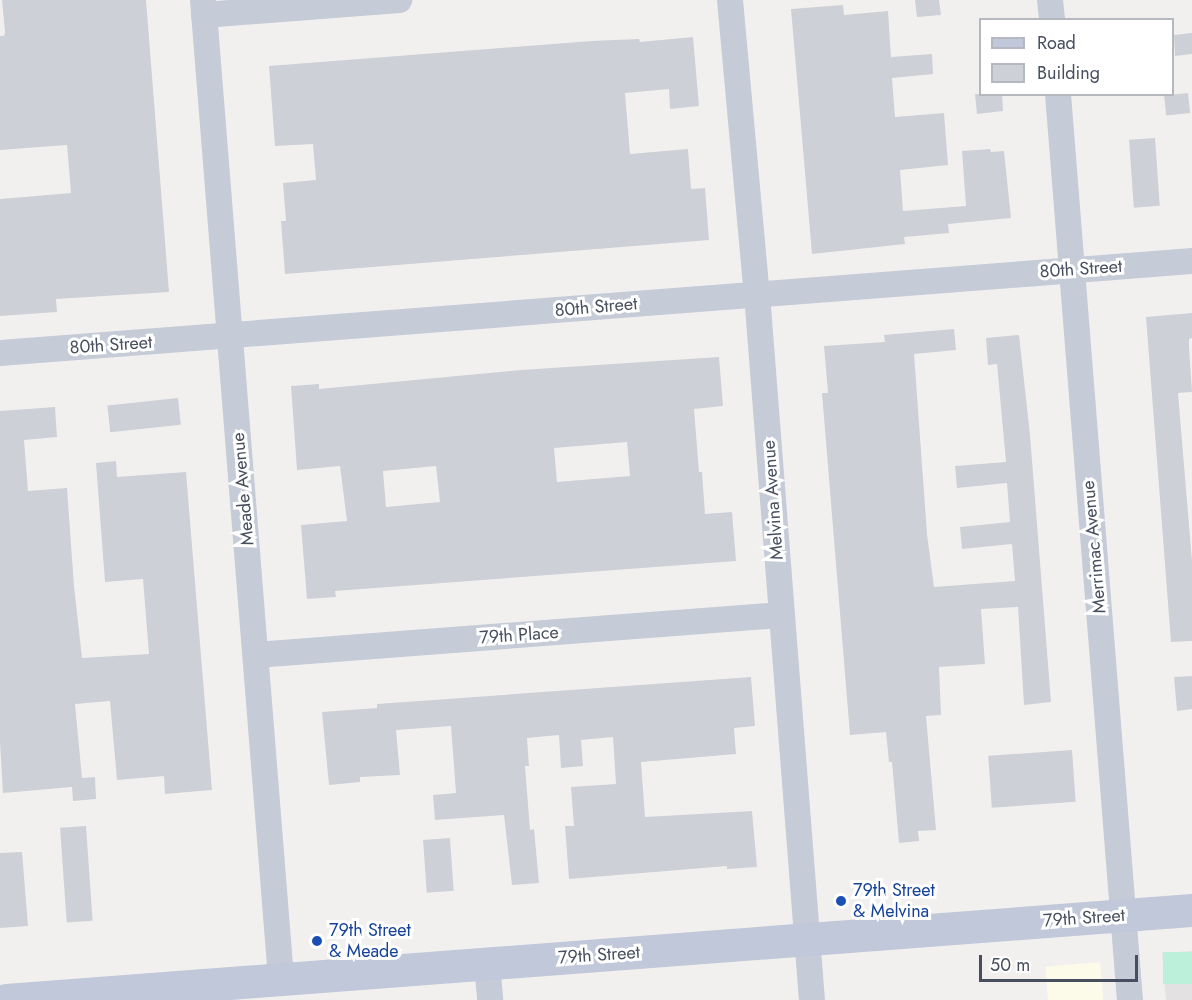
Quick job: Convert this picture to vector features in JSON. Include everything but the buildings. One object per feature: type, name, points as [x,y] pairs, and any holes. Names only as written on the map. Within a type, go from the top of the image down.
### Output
[{"type":"main road","name":"79th Street","points":[[6,1000],[166,994],[281,979],[1192,910]]},
{"type":"street","points":[[203,7],[399,0]]},
{"type":"street","name":"Melvina Avenue","points":[[730,0],[757,294],[812,1000]]},
{"type":"street","points":[[1050,0],[1052,18]]},
{"type":"street","name":"Meade Avenue","points":[[203,7],[281,979]]},
{"type":"street","name":"Merrimac Avenue","points":[[1058,96],[1130,1000]]},
{"type":"street","name":"80th Street","points":[[0,353],[1192,261]]},
{"type":"street","name":"79th Place","points":[[256,655],[782,615]]},
{"type":"street","points":[[487,963],[490,1000]]},
{"type":"shaded area","points":[[1192,951],[1192,1000],[1166,1000],[1162,953]]},
{"type":"shaded area","points":[[1100,962],[1103,1000],[1048,1000],[1045,967]]},
{"type":"green space","points":[[1163,952],[1192,952],[1192,984],[1163,984]]},
{"type":"place","name":"79th Street & Melvina","points":[[841,901]]},
{"type":"place","name":"79th Street & Meade","points":[[317,941]]}]
